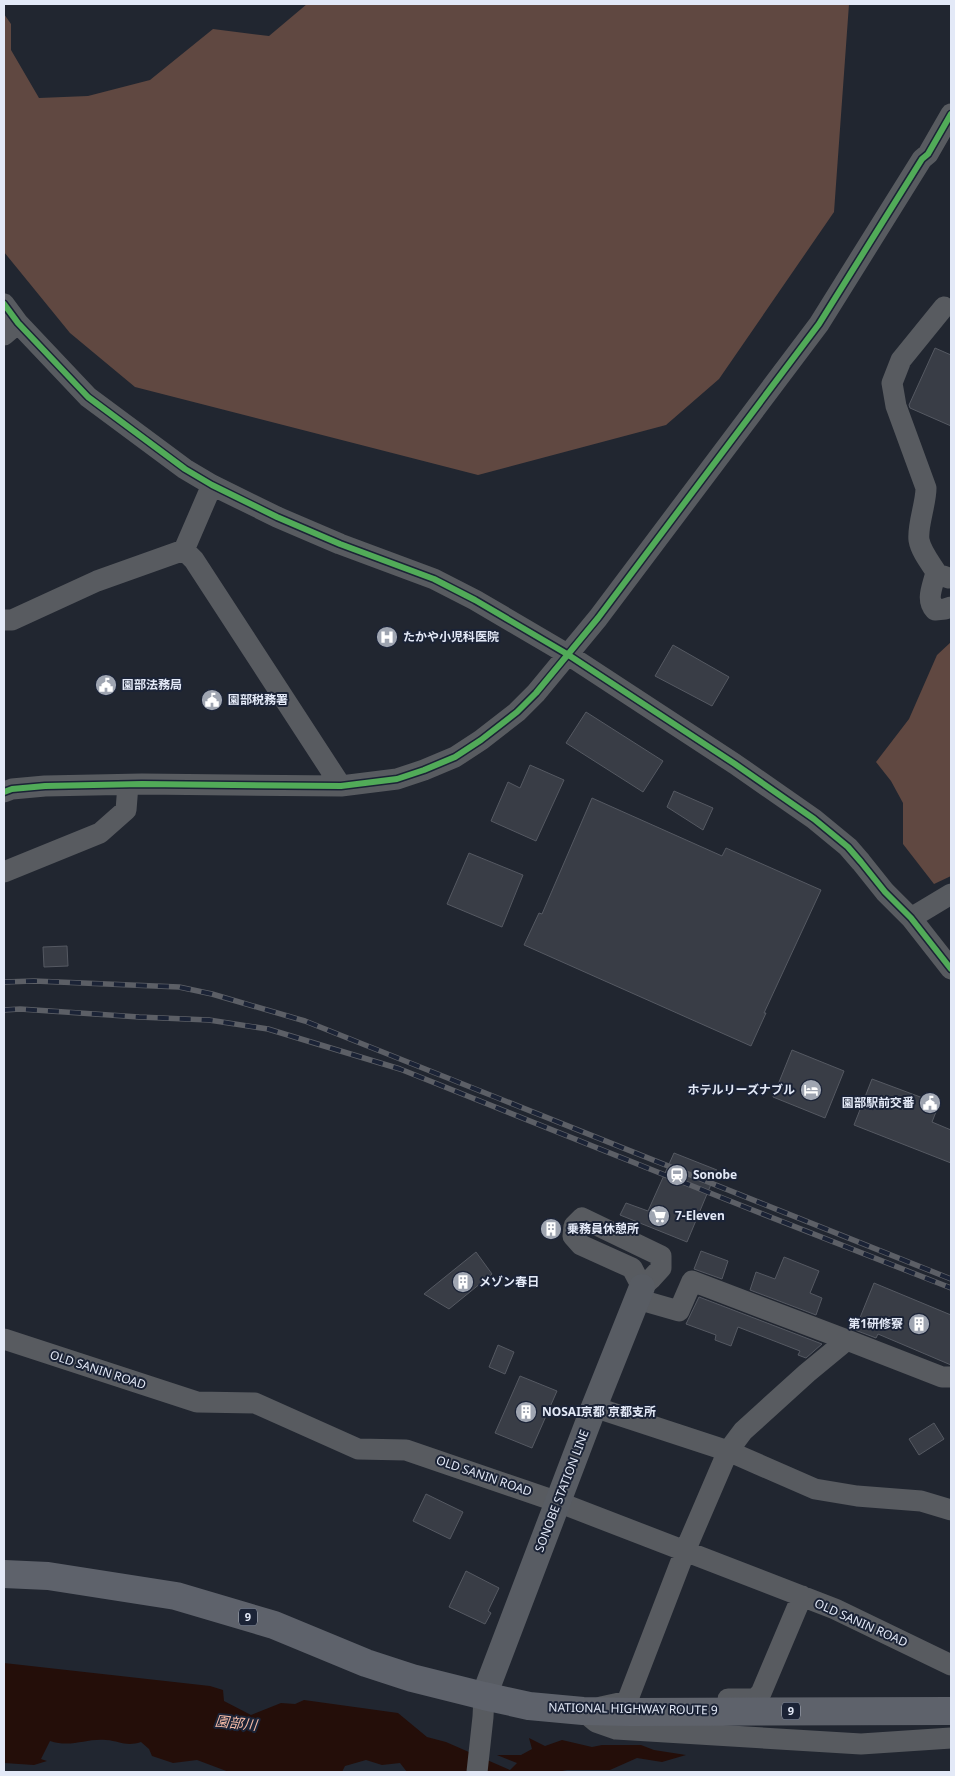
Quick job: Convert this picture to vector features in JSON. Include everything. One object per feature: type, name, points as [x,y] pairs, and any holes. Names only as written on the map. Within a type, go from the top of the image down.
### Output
[{"type":"highway","name":"NATIONAL HIGHWAY ROUTE 9","points":[[4,1574],[48,1576],[176,1596],[274,1625],[483,1707],[529,1706],[583,1711],[951,1711]]},
{"type":"main road","name":"SONOBE STATION LINE","points":[[483,1707],[594,1406],[640,1293]]},
{"type":"street","points":[[4,792],[12,789],[45,786],[341,786],[397,779],[455,757],[481,740],[517,712],[536,693],[598,618],[819,324],[922,159],[928,154],[951,114]]},
{"type":"street","points":[[4,304],[11,329],[88,397],[185,469],[212,485],[277,517],[340,544],[434,579],[475,600],[567,654],[735,764],[814,820],[848,847],[885,892],[911,918],[951,969]]},
{"type":"street","points":[[944,307],[901,360],[892,383],[896,406],[926,488],[926,500],[919,541],[945,577]]},
{"type":"street","points":[[4,620],[12,620],[97,581],[184,550],[212,485]]},
{"type":"street","points":[[184,550],[194,560],[341,786]]},
{"type":"street","points":[[945,577],[935,576],[930,599],[931,605],[935,610],[946,610],[951,607]]},
{"type":"street","points":[[4,872],[100,833],[126,810],[128,785]]},
{"type":"street","points":[[911,918],[951,894]]},
{"type":"street","points":[[640,1293],[679,1311],[692,1281],[942,1377],[951,1377]]},
{"type":"street","name":"OLD SANIN ROAD","points":[[4,1339],[197,1402],[255,1403],[358,1449],[406,1450],[558,1502],[835,1609],[951,1664]]},
{"type":"street","points":[[628,1699],[685,1551],[728,1451],[743,1431],[807,1373],[847,1340]]},
{"type":"street","points":[[594,1406],[728,1451],[815,1489],[858,1496],[921,1501],[951,1510]]},
{"type":"street","points":[[583,1711],[624,1702],[628,1699],[754,1699],[761,1693],[802,1596]]},
{"type":"street","points":[[477,1772],[483,1707]]},
{"type":"street","points":[[583,1711],[596,1722],[616,1729],[861,1744],[951,1738]]},
{"type":"shaded area","points":[[307,4],[849,4],[834,212],[719,379],[666,425],[478,475],[135,387],[70,333],[4,252],[4,14],[11,24],[11,50],[39,98],[88,96],[150,80],[213,29],[269,36]]},
{"type":"shaded area","points":[[951,642],[951,876],[934,884],[903,844],[903,803],[891,781],[876,762],[909,719],[937,655]]},
{"type":"water","name":"園部川","points":[[4,1663],[210,1686],[223,1690],[224,1701],[251,1715],[281,1703],[295,1704],[304,1700],[398,1713],[427,1737],[446,1742],[510,1770],[517,1763],[497,1755],[521,1755],[532,1749],[529,1738],[545,1746],[562,1740],[592,1747],[602,1745],[641,1745],[654,1750],[686,1755],[662,1762],[637,1758],[610,1770],[567,1770],[557,1772],[407,1772],[400,1763],[382,1765],[366,1760],[345,1766],[342,1772],[229,1772],[197,1760],[173,1763],[152,1756],[149,1749],[141,1742],[127,1744],[99,1740],[65,1744],[50,1741],[41,1759],[47,1761],[34,1765],[4,1763]]},
{"type":"building","points":[[935,348],[951,355],[951,426],[910,408],[909,405]]},
{"type":"building","points":[[673,645],[729,677],[712,706],[655,676]]},
{"type":"building","points":[[586,712],[663,761],[643,792],[566,743]]},
{"type":"building","points":[[530,765],[564,780],[536,841],[491,821],[508,782],[520,788]]},
{"type":"building","points":[[674,791],[713,808],[703,830],[667,807]]},
{"type":"building","points":[[592,798],[722,856],[726,848],[821,890],[764,1013],[766,1013],[751,1046],[524,945],[539,913],[542,914]]},
{"type":"building","points":[[469,853],[523,875],[502,927],[447,904]]},
{"type":"building","points":[[67,946],[68,966],[44,967],[43,947]]},
{"type":"building","points":[[792,1050],[844,1071],[825,1118],[773,1097]]},
{"type":"building","points":[[872,1079],[939,1104],[932,1122],[951,1130],[951,1163],[854,1125]]},
{"type":"building","points":[[674,1153],[717,1170],[687,1242],[620,1215],[626,1203],[648,1211]]},
{"type":"building","points":[[701,1251],[728,1261],[722,1279],[694,1269]]},
{"type":"building","name":"メゾン春日","points":[[476,1252],[492,1274],[449,1309],[424,1294]]},
{"type":"building","points":[[784,1257],[819,1271],[810,1293],[822,1298],[816,1315],[750,1290],[756,1272],[775,1279]]},
{"type":"building","name":"第1研修寮","points":[[874,1283],[951,1315],[951,1365],[878,1334],[876,1338],[855,1330]]},
{"type":"building","points":[[699,1297],[822,1344],[806,1358],[798,1355],[800,1351],[738,1327],[731,1346],[715,1340],[716,1335],[686,1324]]},
{"type":"building","points":[[498,1345],[514,1352],[505,1374],[489,1367]]},
{"type":"building","name":"NOSAI京都 京都支所","points":[[520,1376],[557,1391],[532,1448],[495,1433]]},
{"type":"building","points":[[934,1423],[944,1439],[919,1455],[909,1439]]},
{"type":"building","points":[[426,1494],[463,1512],[450,1539],[413,1521]]},
{"type":"building","points":[[466,1571],[499,1588],[488,1611],[491,1613],[485,1624],[449,1607]]},
{"type":"railway","points":[[4,982],[34,981],[179,987],[212,994],[305,1021],[951,1279]]},
{"type":"railway","points":[[4,1010],[20,1009],[209,1020],[268,1029],[400,1069],[951,1288]]},
{"type":"cycle path","points":[[4,792],[12,789],[45,786],[142,784],[341,786],[397,779],[455,757],[481,740],[517,712],[536,693],[598,618],[819,324],[922,159],[928,154],[951,114]]},
{"type":"cycle path","points":[[4,304],[18,323],[88,397],[185,469],[212,485],[277,517],[340,544],[434,579],[475,600],[567,654],[735,764],[814,819],[848,847],[885,892],[911,918],[951,969]]},
{"type":"place","name":"たかや小児科医院","points":[[387,637]]},
{"type":"place","name":"園部法務局","points":[[106,685]]},
{"type":"place","name":"園部税務署","points":[[212,700]]},
{"type":"place","name":"ホテルリーズナブル","points":[[811,1090]]},
{"type":"place","name":"園部駅前交番","points":[[930,1103]]},
{"type":"place","name":"Sonobe","points":[[677,1175]]},
{"type":"place","name":"7-Eleven","points":[[659,1216]]},
{"type":"place","name":"乗務員休憩所","points":[[551,1229]]},
{"type":"place","name":"メゾン春日","points":[[463,1282]]},
{"type":"place","name":"第1研修寮","points":[[919,1324]]},
{"type":"place","name":"NOSAI京都 京都支所","points":[[526,1412]]}]
